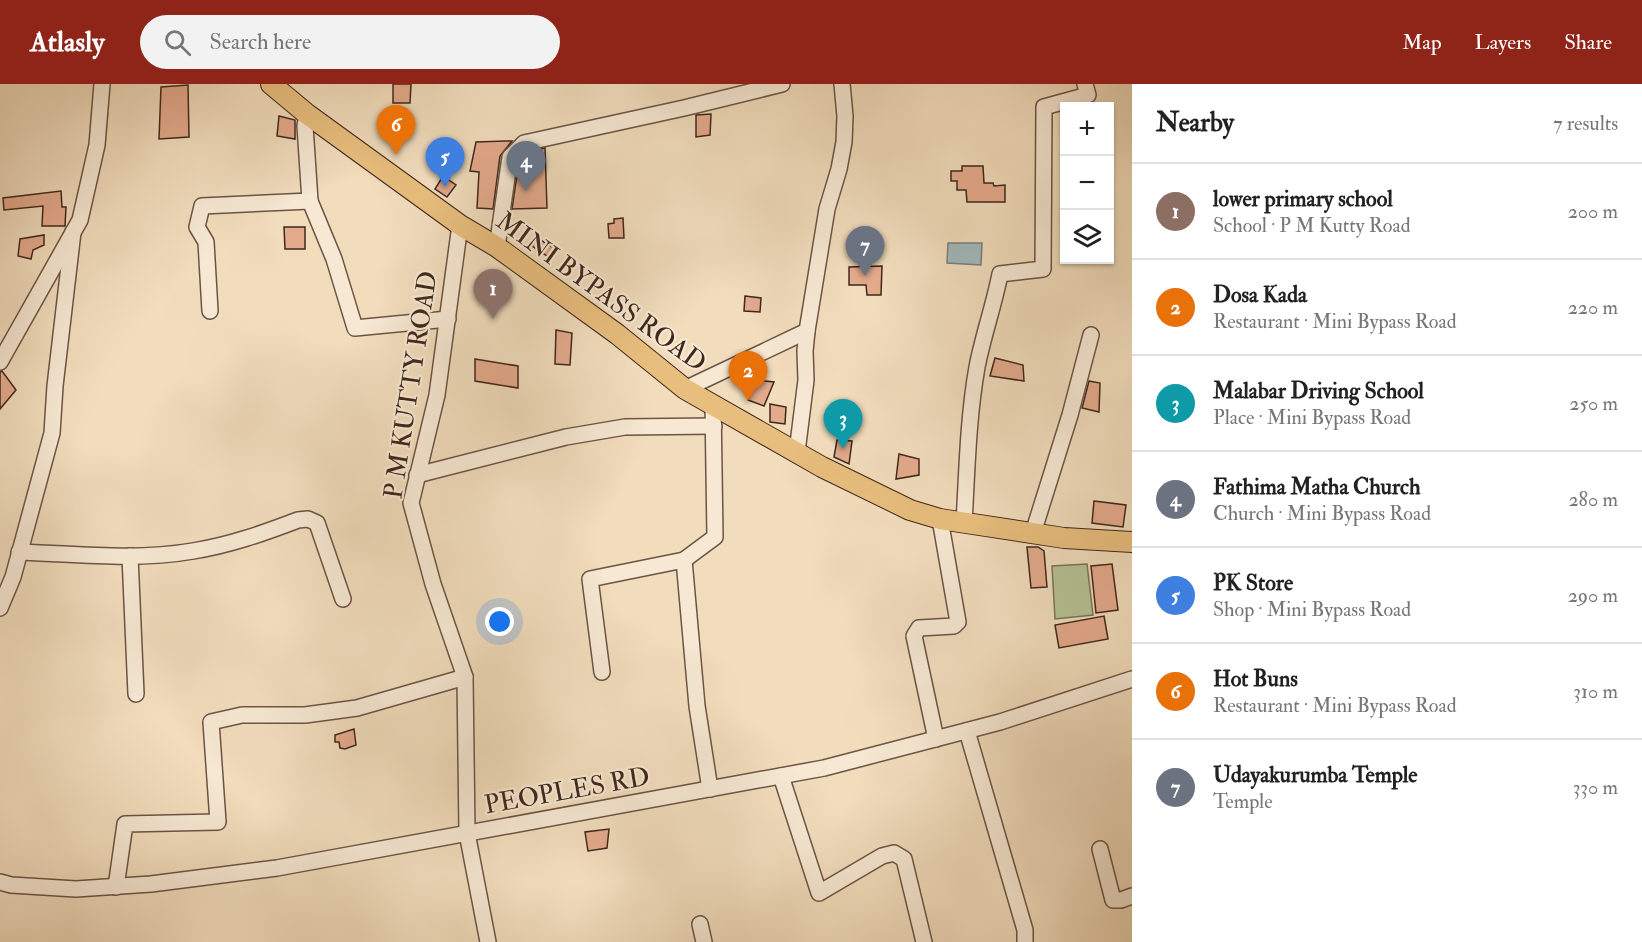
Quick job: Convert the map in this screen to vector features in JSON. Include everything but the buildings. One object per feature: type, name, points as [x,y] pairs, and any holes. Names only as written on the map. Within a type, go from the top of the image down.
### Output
[{"type":"main road","name":"MINI BYPASS ROAD","points":[[271,84],[307,114],[460,225],[496,247],[617,334],[685,389],[797,452],[910,510],[940,519],[1064,538],[1132,542]]},
{"type":"street","points":[[0,362],[81,220],[97,145],[102,84]]},
{"type":"street","points":[[496,247],[510,157],[524,143],[782,84]]},
{"type":"street","points":[[797,452],[806,380],[807,331],[827,209],[844,142],[845,116],[842,84]]},
{"type":"street","points":[[964,523],[977,366],[1000,274],[1042,268],[1044,107],[1088,95],[1085,84]]},
{"type":"street","points":[[307,114],[305,126],[310,201],[334,259],[355,328],[448,319]]},
{"type":"street","points":[[210,311],[206,242],[197,227],[202,206],[310,201]]},
{"type":"street","name":"P M KUTTY ROAD","points":[[460,225],[437,395],[411,503],[433,584],[465,676],[467,833],[488,942]]},
{"type":"street","points":[[0,608],[13,577],[52,434],[59,346],[74,232]]},
{"type":"street","points":[[685,389],[807,331]]},
{"type":"street","points":[[1033,533],[1070,415],[1091,335]]},
{"type":"street","points":[[602,672],[590,579],[684,560],[715,537],[714,404]]},
{"type":"street","points":[[417,475],[566,437],[625,427],[714,426]]},
{"type":"street","points":[[19,552],[130,556],[192,552],[245,540],[298,520],[308,519],[317,523],[343,599]]},
{"type":"street","points":[[936,739],[914,636],[919,628],[954,626],[958,621],[940,519]]},
{"type":"street","points":[[130,556],[136,694]]},
{"type":"street","points":[[684,560],[697,706],[710,789]]},
{"type":"street","points":[[116,886],[125,824],[218,822],[212,722],[242,715],[305,715],[357,708],[465,676]]},
{"type":"street","name":"PEOPLES RD","points":[[0,882],[11,885],[76,889],[277,868],[824,768],[1000,722],[1132,680]]},
{"type":"street","points":[[967,730],[1024,930],[1025,942]]},
{"type":"street","points":[[781,776],[819,893],[882,856],[894,853],[904,859],[924,942]]},
{"type":"street","points":[[1100,849],[1113,900],[1132,896]]},
{"type":"street","points":[[700,924],[705,942]]},
{"type":"green space","points":[[1087,564],[1093,615],[1055,619],[1052,566]]},
{"type":"water","points":[[948,243],[982,243],[981,265],[947,263]]},
{"type":"place","name":"Hot Buns","points":[[396,155]]},
{"type":"place","name":"PK Store","points":[[445,187]]},
{"type":"place","name":"Fathima Matha Church","points":[[526,191]]},
{"type":"place","name":"Udayakurumba Temple","points":[[865,276]]},
{"type":"place","name":"lower primary school","points":[[493,319]]},
{"type":"place","name":"Dosa Kada","points":[[748,401]]},
{"type":"place","name":"Malabar Driving School","points":[[843,449]]}]
